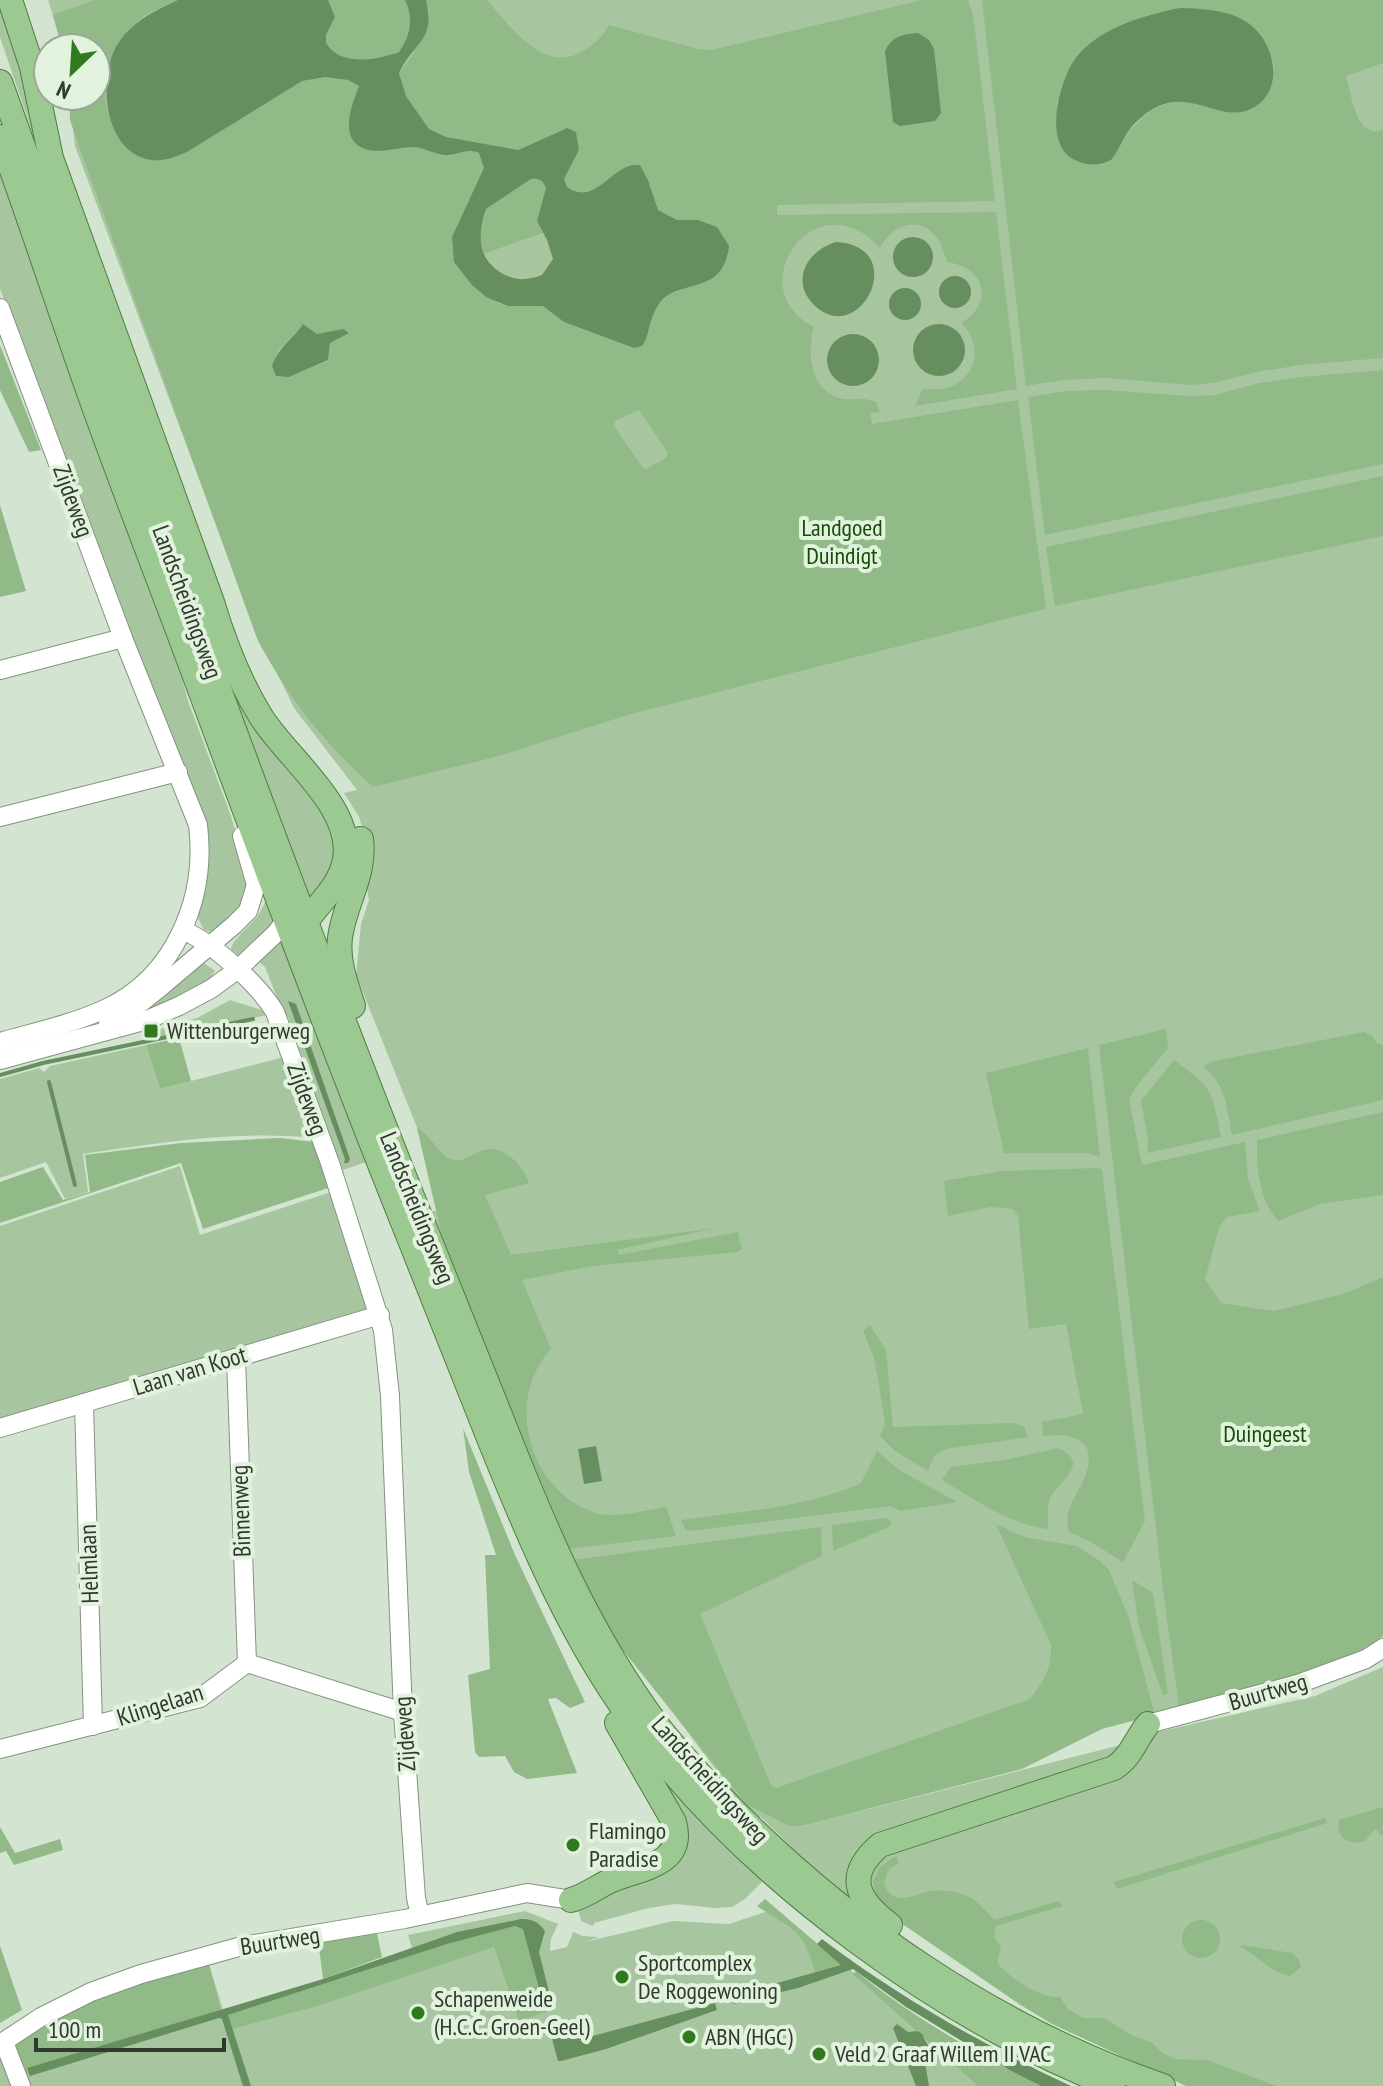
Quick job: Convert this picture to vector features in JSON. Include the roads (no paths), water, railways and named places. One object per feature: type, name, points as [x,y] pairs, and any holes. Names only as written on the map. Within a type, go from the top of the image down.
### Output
[{"type":"main road","points":[[10,0],[32,67],[44,135],[230,656],[259,714],[275,738],[332,805],[343,830],[346,849],[341,874],[333,888],[296,921]]},
{"type":"main road","points":[[27,0],[38,32]]},
{"type":"main road","name":"Landscheidingsweg","points":[[0,82],[295,894],[295,945],[583,1610],[661,1730],[757,1834],[834,1900],[907,1955],[975,1998],[1090,2057],[1163,2086]]},
{"type":"main road","points":[[52,112],[56,158],[64,193]]},
{"type":"main road","name":"Landscheidingsweg","points":[[0,137],[93,404],[244,810],[368,1085],[386,1155],[542,1567],[596,1668],[645,1740],[686,1786],[743,1845],[823,1916],[892,1967],[965,2013],[1025,2046],[1113,2086]]},
{"type":"main road","points":[[212,602],[262,693],[295,739],[339,791],[358,826],[362,860],[342,926],[340,953],[343,974],[360,1028],[368,1085]]},
{"type":"main road","points":[[571,1900],[611,1881],[658,1865],[671,1852],[676,1838],[674,1822],[618,1725],[596,1668]]},
{"type":"main road","points":[[1030,2028],[999,1998],[876,1914],[857,1888],[859,1871],[867,1856],[880,1845],[1114,1768],[1129,1758],[1139,1735],[1148,1724]]},
{"type":"street","name":"Zijdeweg","points":[[0,308],[123,638],[198,825],[201,850],[197,888],[184,931],[199,937],[237,970],[275,1012],[330,1163],[380,1315],[390,1396],[403,1712],[416,1898],[420,1915]]},
{"type":"street","points":[[0,670],[123,638]]},
{"type":"street","points":[[0,817],[178,772]]},
{"type":"street","points":[[84,1035],[127,1014],[244,916],[254,895],[255,878],[242,835],[244,810]]},
{"type":"street","points":[[0,1060],[147,1020],[211,989],[296,921]]},
{"type":"street","points":[[0,1042],[88,1016],[134,993],[184,931]]},
{"type":"street","name":"Laan van Koot","points":[[0,1428],[380,1315]]},
{"type":"street","name":"Binnenweg","points":[[236,1358],[247,1663]]},
{"type":"street","name":"Helmlaan","points":[[84,1403],[93,1726]]},
{"type":"street","name":"Buurtweg","points":[[1148,1724],[1318,1678],[1366,1659],[1383,1648]]},
{"type":"street","points":[[247,1663],[403,1712]]},
{"type":"street","name":"Klingelaan","points":[[0,1749],[200,1698],[247,1663]]},
{"type":"street","name":"Buurtweg","points":[[21,2086],[2,2043],[41,2017],[91,1992],[141,1974],[242,1946],[327,1934],[527,1893],[571,1900]]},
{"type":"waterway","points":[[0,1075],[43,1063],[253,1019]]},
{"type":"waterway","points":[[49,1082],[75,1185]]},
{"type":"place","name":"Wittenburgerweg","points":[[151,1031]]},
{"type":"place","name":"Flamingo Paradise","points":[[573,1845]]},
{"type":"place","name":"Sportcomplex De Roggewoning","points":[[622,1977]]},
{"type":"place","name":"Schapenweide (H.C.C. Groen-Geel)","points":[[418,2013]]},
{"type":"place","name":"ABN (HGC)","points":[[689,2037]]},
{"type":"place","name":"Veld 2 Graaf Willem II VAC","points":[[819,2054]]},
{"type":"park label","name":"Landgoed Duindigt","points":[[842,542]]},
{"type":"park label","name":"Duingeest","points":[[1265,1434]]}]
